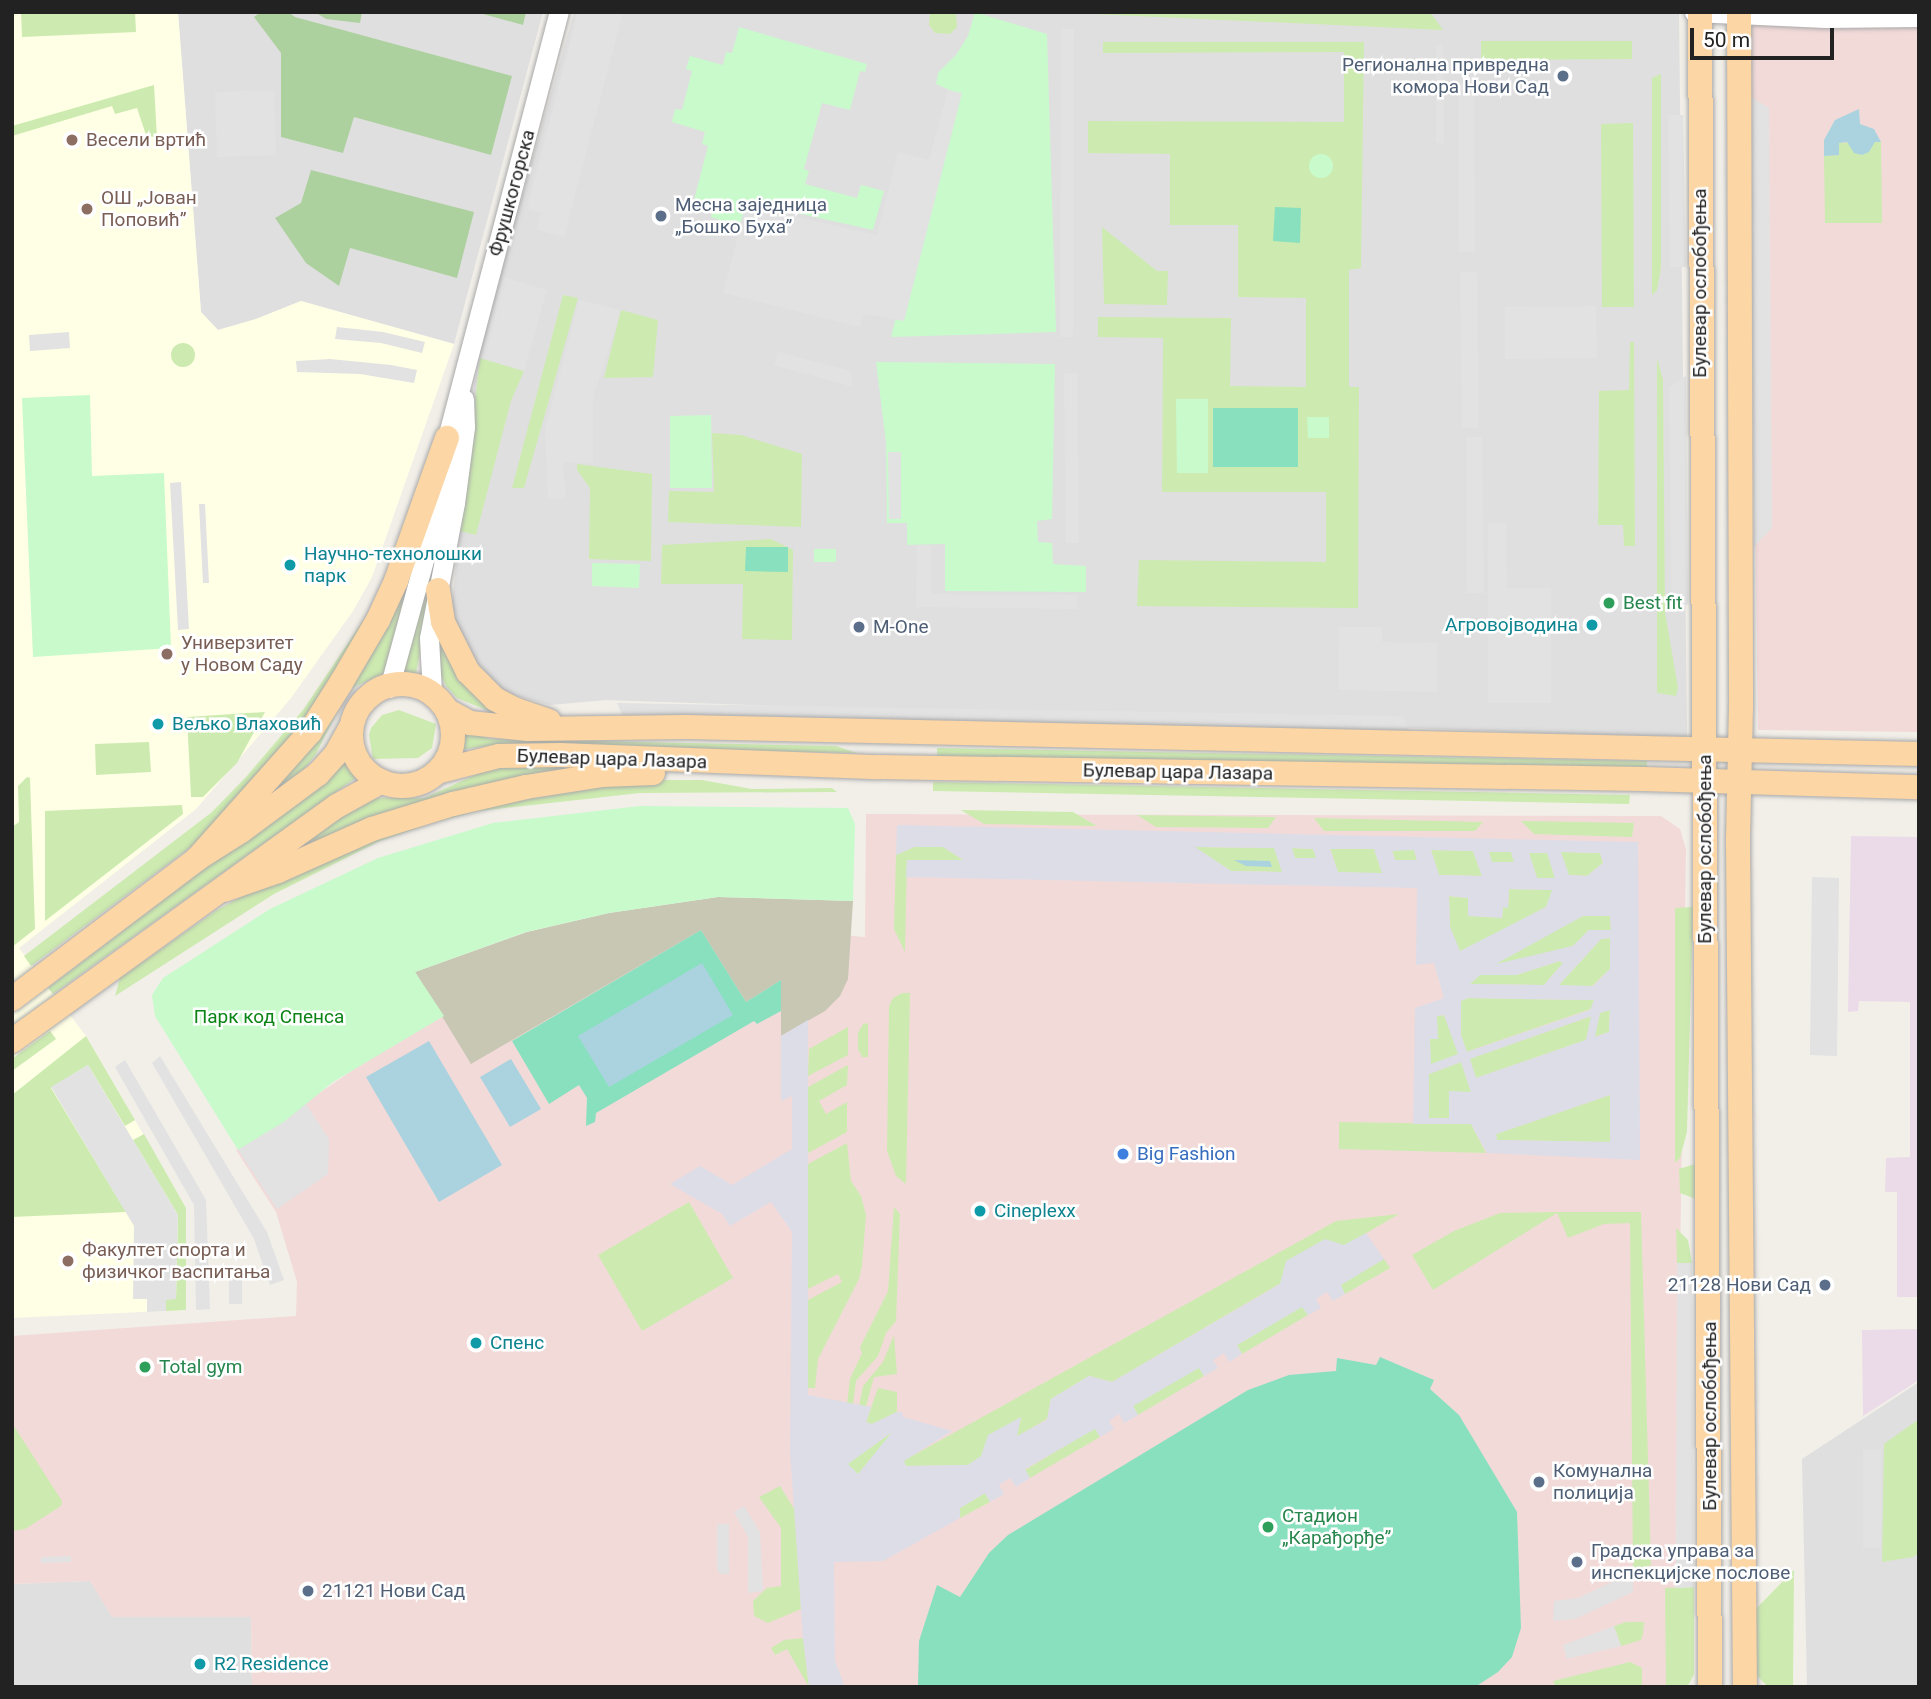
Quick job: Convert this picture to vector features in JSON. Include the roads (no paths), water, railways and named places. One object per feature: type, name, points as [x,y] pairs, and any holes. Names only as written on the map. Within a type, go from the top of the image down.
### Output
[{"type":"main road","name":"Булевар ослобођења","points":[[1700,12],[1704,781],[1710,1255],[1710,1687]]},
{"type":"main road","name":"Булевар ослобођења","points":[[1739,13],[1739,782],[1745,1687]]},
{"type":"main road","points":[[197,859],[310,732],[341,684],[378,620],[396,581],[447,438]]},
{"type":"main road","points":[[438,590],[448,637],[468,672],[483,689],[514,709],[580,729]]},
{"type":"main road","points":[[12,999],[197,859],[242,831],[317,774],[336,754],[359,706],[377,692],[389,688],[416,687],[432,692],[448,711],[452,722],[452,744],[440,771],[419,783],[382,781],[363,770],[354,753],[350,729]]},
{"type":"main road","name":"Булевар цара Лазара","points":[[448,711],[481,725],[580,729],[686,727],[1919,754]]},
{"type":"main road","name":"Булевар цара Лазара","points":[[440,771],[499,755],[519,755],[717,762],[1919,787]]},
{"type":"main road","points":[[224,890],[278,872],[372,829],[464,801],[590,777],[675,773],[717,762]]},
{"type":"main road","points":[[12,1041],[337,806],[382,781]]},
{"type":"street","name":"Фрушкогорска","points":[[389,688],[430,539],[447,438],[559,12]]},
{"type":"street","points":[[1695,12],[1919,17]]},
{"type":"street","name":"Фрушкогорска","points":[[432,692],[429,638],[465,427],[464,374]]},
{"type":"water","points":[[1859,109],[1860,124],[1874,129],[1881,142],[1875,142],[1869,152],[1862,155],[1854,153],[1847,142],[1839,143],[1839,155],[1824,156],[1824,140],[1835,120]]},
{"type":"water","points":[[1234,860],[1270,861],[1272,867],[1246,866]]},
{"type":"water","points":[[702,963],[733,1015],[609,1087],[578,1036]]},
{"type":"water","points":[[429,1041],[502,1165],[439,1202],[366,1077]]},
{"type":"water","points":[[511,1059],[541,1109],[510,1127],[480,1077]]},
{"type":"place","name":"Регионална привредна комора Нови Сад","points":[[1563,76]]},
{"type":"place","name":"Весели вртић","points":[[72,140]]},
{"type":"place","name":"ОШ „Јован Поповић”","points":[[87,209]]},
{"type":"place","name":"Месна заједница „Бошко Буха”","points":[[661,216]]},
{"type":"place","name":"Научно-технолошки парк","points":[[290,565]]},
{"type":"place","name":"Best fit","points":[[1609,603]]},
{"type":"place","name":"Агровојводина","points":[[1592,625]]},
{"type":"place","name":"M-One","points":[[859,627]]},
{"type":"place","name":"Универзитет у Новом Саду","points":[[167,654]]},
{"type":"place","name":"Вељко Влаховић","points":[[158,724]]},
{"type":"place","name":"Big Fashion","points":[[1123,1154]]},
{"type":"place","name":"Cineplexx","points":[[980,1211]]},
{"type":"place","name":"Факултет спорта и физичког васпитања","points":[[68,1261]]},
{"type":"place","name":"21128 Нови Сад","points":[[1825,1285]]},
{"type":"place","name":"Спенс","points":[[476,1343]]},
{"type":"place","name":"Total gym","points":[[145,1367]]},
{"type":"place","name":"Комунална полиција","points":[[1539,1482]]},
{"type":"place","name":"Стадион „Карађорђе”","points":[[1268,1527]]},
{"type":"place","name":"Градска управа за инспекцијске послове","points":[[1577,1562]]},
{"type":"place","name":"21121 Нови Сад","points":[[308,1591]]},
{"type":"place","name":"R2 Residence","points":[[200,1664]]},
{"type":"park label","name":"Парк код Спенса","points":[[269,1017]]}]
